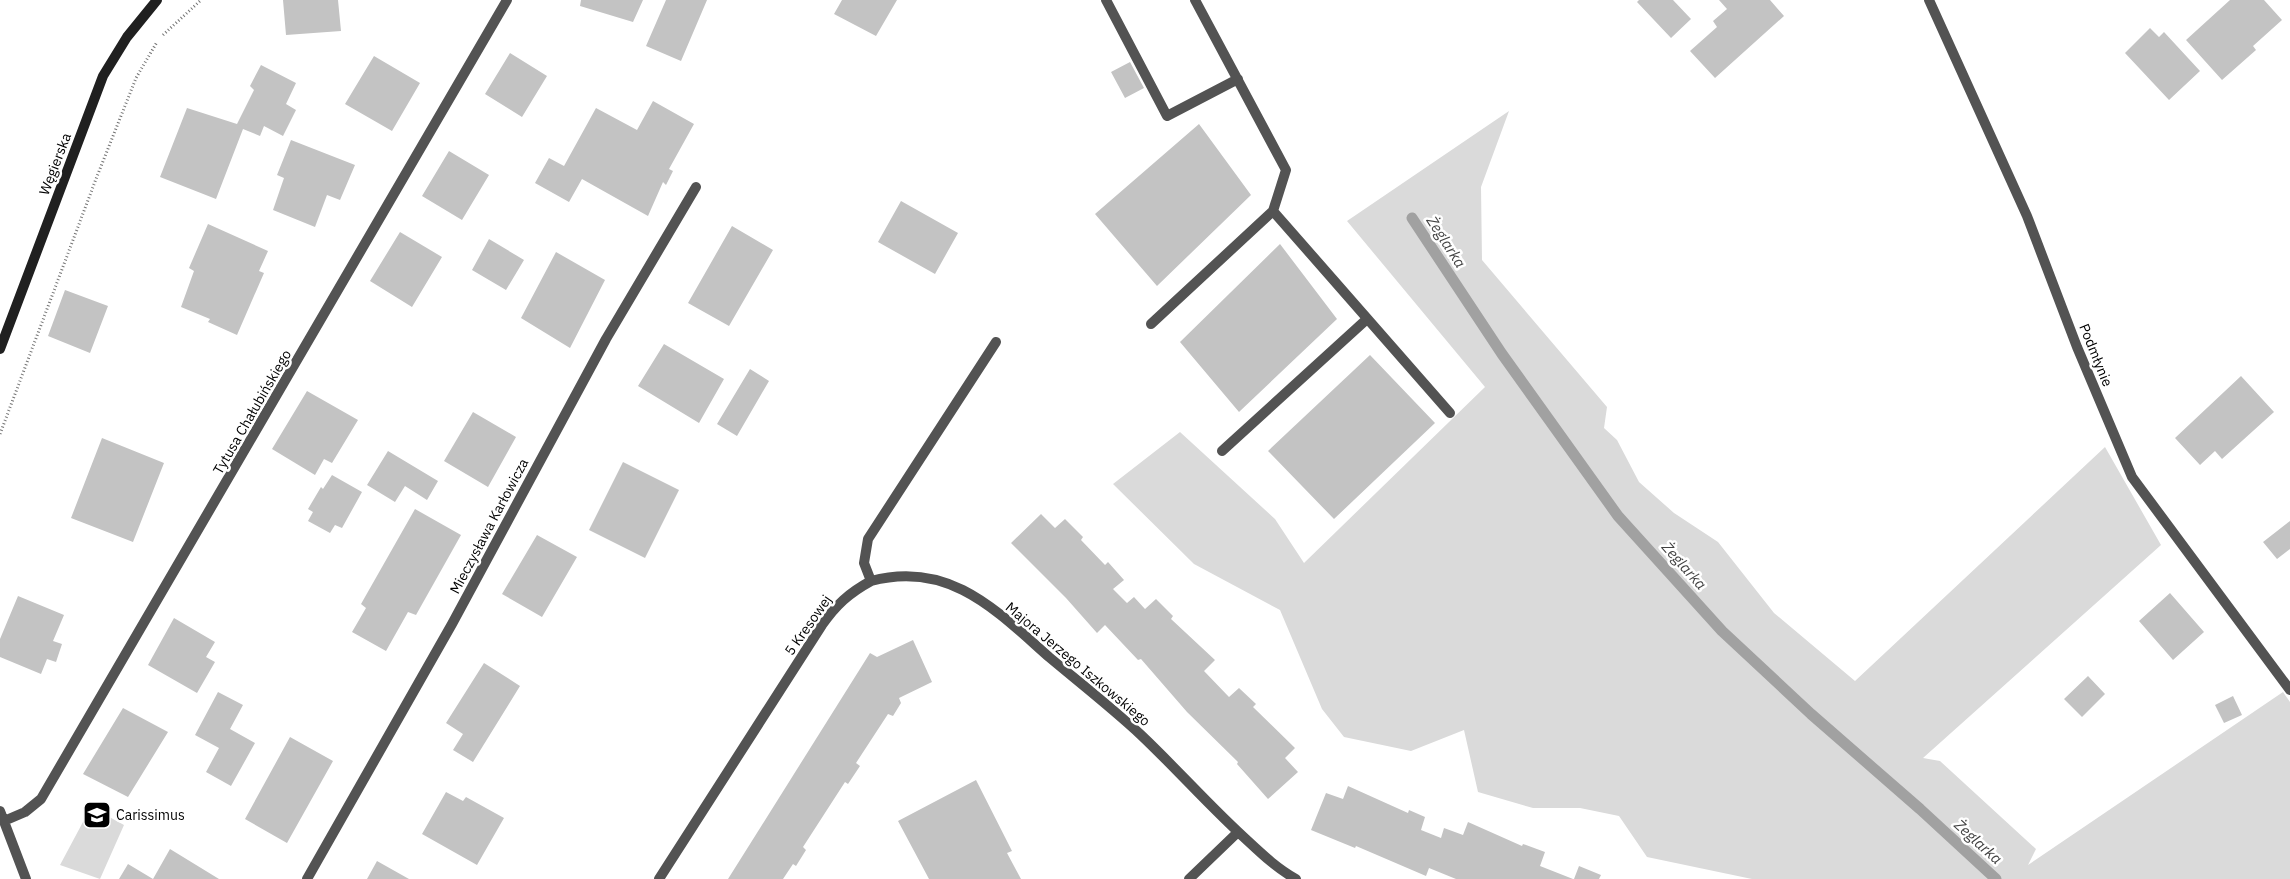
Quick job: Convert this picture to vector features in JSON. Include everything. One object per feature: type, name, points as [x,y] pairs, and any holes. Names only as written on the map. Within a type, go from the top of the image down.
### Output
[{"type":"main road","name":"Węgierska","points":[[0,349],[103,76],[127,37],[157,0]]},
{"type":"street","name":"Tytusa Chałubińskiego","points":[[4,821],[26,812],[41,799],[507,0]]},
{"type":"street","points":[[1106,0],[1167,116],[1238,79]]},
{"type":"street","points":[[1151,324],[1272,211],[1286,170],[1195,0]]},
{"type":"street","name":"Podmłynie","points":[[1929,0],[2027,216],[2077,347],[2132,476],[2290,690]]},
{"type":"street","name":"Mieczysława Karłowicza","points":[[307,879],[452,624],[606,339],[696,187]]},
{"type":"street","points":[[1272,211],[1450,413]]},
{"type":"street","points":[[1222,450],[1367,319]]},
{"type":"street","points":[[871,581],[864,563],[868,539],[996,342]]},
{"type":"street","name":"Majora Jerzego Iszkowskiego","points":[[871,581],[895,577],[931,578],[969,592],[1013,624],[1142,736],[1238,832],[1281,870],[1296,879]]},
{"type":"street","name":"5 Kresowej","points":[[660,879],[822,624],[836,605],[850,592],[871,581]]},
{"type":"street","points":[[0,811],[26,879]]},
{"type":"street","points":[[1189,879],[1238,832]]},
{"type":"path","points":[[0,434],[92,188],[136,78],[158,39],[201,0]]},
{"type":"shaded area","points":[[1509,111],[1481,187],[1482,260],[1607,407],[1604,428],[1617,440],[1639,482],[1674,513],[1718,542],[1774,613],[1855,681],[2105,447],[2161,545],[1923,758],[1940,761],[2036,849],[2028,865],[2283,692],[2290,702],[2290,879],[1752,879],[1647,857],[1619,816],[1580,808],[1533,808],[1478,792],[1464,730],[1411,751],[1344,737],[1322,709],[1280,610],[1194,564],[1113,484],[1180,432],[1275,519],[1304,563],[1485,387],[1347,221]]},
{"type":"shaded area","points":[[91,807],[124,825],[100,879],[60,865]]},
{"type":"building","points":[[283,0],[338,0],[341,31],[286,35]]},
{"type":"building","points":[[581,0],[643,0],[633,22],[580,6]]},
{"type":"building","points":[[666,0],[707,0],[681,61],[646,46]]},
{"type":"building","points":[[842,0],[897,0],[876,36],[834,14]]},
{"type":"building","points":[[1639,0],[1673,0],[1691,19],[1671,38],[1637,2]]},
{"type":"building","points":[[1719,0],[1770,0],[1784,16],[1715,78],[1690,51],[1717,27],[1713,21],[1727,9]]},
{"type":"building","points":[[2230,0],[2264,0],[2282,20],[2253,46],[2256,50],[2222,80],[2186,40]]},
{"type":"building","points":[[2150,28],[2159,37],[2164,32],[2200,71],[2169,100],[2125,53]]},
{"type":"building","points":[[510,53],[547,76],[522,117],[485,94]]},
{"type":"building","points":[[374,56],[420,83],[392,131],[345,104]]},
{"type":"building","points":[[1130,62],[1144,88],[1125,98],[1111,72]]},
{"type":"building","points":[[261,65],[296,83],[286,104],[296,110],[283,136],[264,126],[260,136],[243,129],[216,199],[160,177],[187,108],[237,124],[254,90],[250,86]]},
{"type":"building","points":[[653,101],[694,124],[669,169],[673,171],[666,185],[663,182],[648,216],[582,179],[569,202],[535,183],[549,158],[564,166],[596,108],[637,130]]},
{"type":"building","points":[[1199,124],[1251,195],[1157,286],[1095,214]]},
{"type":"building","points":[[291,140],[355,165],[340,200],[327,195],[315,227],[273,210],[284,178],[277,175]]},
{"type":"building","points":[[449,151],[489,175],[462,220],[422,196]]},
{"type":"building","points":[[901,201],[958,233],[935,274],[878,242]]},
{"type":"building","points":[[208,224],[268,251],[259,271],[264,273],[237,335],[208,322],[210,319],[181,307],[194,271],[189,268]]},
{"type":"building","points":[[732,226],[773,250],[729,326],[688,303]]},
{"type":"building","points":[[400,232],[442,257],[412,307],[370,281]]},
{"type":"building","points":[[489,239],[524,260],[506,290],[472,270]]},
{"type":"building","points":[[1280,244],[1337,319],[1239,412],[1180,342]]},
{"type":"building","points":[[556,252],[605,280],[570,348],[521,318]]},
{"type":"building","points":[[65,290],[108,306],[90,353],[48,336]]},
{"type":"building","points":[[664,344],[724,379],[699,423],[638,386]]},
{"type":"building","points":[[1370,355],[1435,423],[1334,519],[1268,451]]},
{"type":"building","points":[[750,369],[769,381],[737,436],[717,424]]},
{"type":"building","points":[[2241,376],[2274,412],[2222,459],[2215,451],[2200,465],[2175,438]]},
{"type":"building","points":[[307,391],[358,420],[332,463],[324,459],[315,475],[272,449]]},
{"type":"building","points":[[473,412],[516,437],[488,487],[444,461]]},
{"type":"building","points":[[102,438],[164,463],[133,542],[71,518]]},
{"type":"building","points":[[388,451],[438,481],[427,500],[405,486],[395,502],[367,485]]},
{"type":"building","points":[[623,462],[679,490],[645,558],[589,530]]},
{"type":"building","points":[[332,475],[362,492],[342,528],[335,525],[330,533],[308,521],[313,512],[308,509],[321,487],[323,489]]},
{"type":"building","points":[[415,509],[461,535],[416,615],[408,612],[386,651],[352,632],[366,608],[361,604]]},
{"type":"building","points":[[1041,514],[1055,528],[1065,519],[1083,537],[1081,540],[1105,565],[1108,562],[1124,580],[1113,589],[1127,603],[1134,597],[1145,609],[1156,599],[1173,616],[1171,619],[1215,660],[1204,671],[1229,697],[1239,688],[1256,704],[1253,707],[1295,748],[1285,758],[1298,772],[1268,799],[1237,764],[1238,762],[1187,712],[1141,659],[1138,660],[1105,625],[1097,633],[1066,598],[1011,543]]},
{"type":"building","points":[[2290,521],[2290,549],[2277,559],[2263,542]]},
{"type":"building","points":[[537,535],[577,557],[542,617],[502,594]]},
{"type":"building","points":[[2170,593],[2204,632],[2173,660],[2139,621]]},
{"type":"building","points":[[18,596],[64,615],[53,641],[62,644],[56,662],[47,659],[41,674],[0,657],[0,639]]},
{"type":"building","points":[[174,618],[215,642],[206,657],[215,662],[197,693],[148,665]]},
{"type":"building","points":[[913,640],[932,682],[899,698],[901,703],[893,716],[888,714],[856,763],[860,766],[848,784],[845,782],[803,847],[806,850],[796,866],[793,864],[783,879],[728,879],[870,653],[877,657]]},
{"type":"building","points":[[484,663],[520,686],[473,762],[453,750],[463,734],[446,723]]},
{"type":"building","points":[[2088,676],[2105,694],[2082,717],[2064,699]]},
{"type":"building","points":[[218,692],[243,705],[230,729],[255,743],[231,786],[206,772],[219,748],[195,735]]},
{"type":"building","points":[[2233,696],[2242,715],[2224,723],[2215,705]]},
{"type":"building","points":[[123,708],[168,732],[128,797],[83,774]]},
{"type":"building","points":[[290,737],[333,761],[287,843],[245,819]]},
{"type":"building","points":[[976,780],[1012,851],[1007,853],[1021,879],[929,879],[898,821]]},
{"type":"building","points":[[1348,786],[1408,813],[1409,810],[1425,817],[1421,830],[1441,838],[1444,828],[1463,835],[1468,822],[1522,846],[1523,844],[1545,852],[1540,866],[1573,879],[1456,879],[1429,868],[1426,876],[1356,846],[1355,848],[1311,830],[1326,793],[1343,799]]},
{"type":"building","points":[[446,792],[463,801],[466,797],[504,818],[477,865],[422,834]]},
{"type":"building","points":[[170,849],[219,879],[153,879]]},
{"type":"building","points":[[377,861],[409,879],[367,879]]},
{"type":"building","points":[[128,864],[153,879],[119,879]]},
{"type":"building","points":[[1579,866],[1601,875],[1599,879],[1574,879]]},
{"type":"waterway","name":"Żeglarka","points":[[1412,218],[1502,354],[1618,516],[1722,631],[1811,714],[1920,809],[1996,879]]},
{"type":"place","name":"Carissimus","points":[[97,815]]}]
